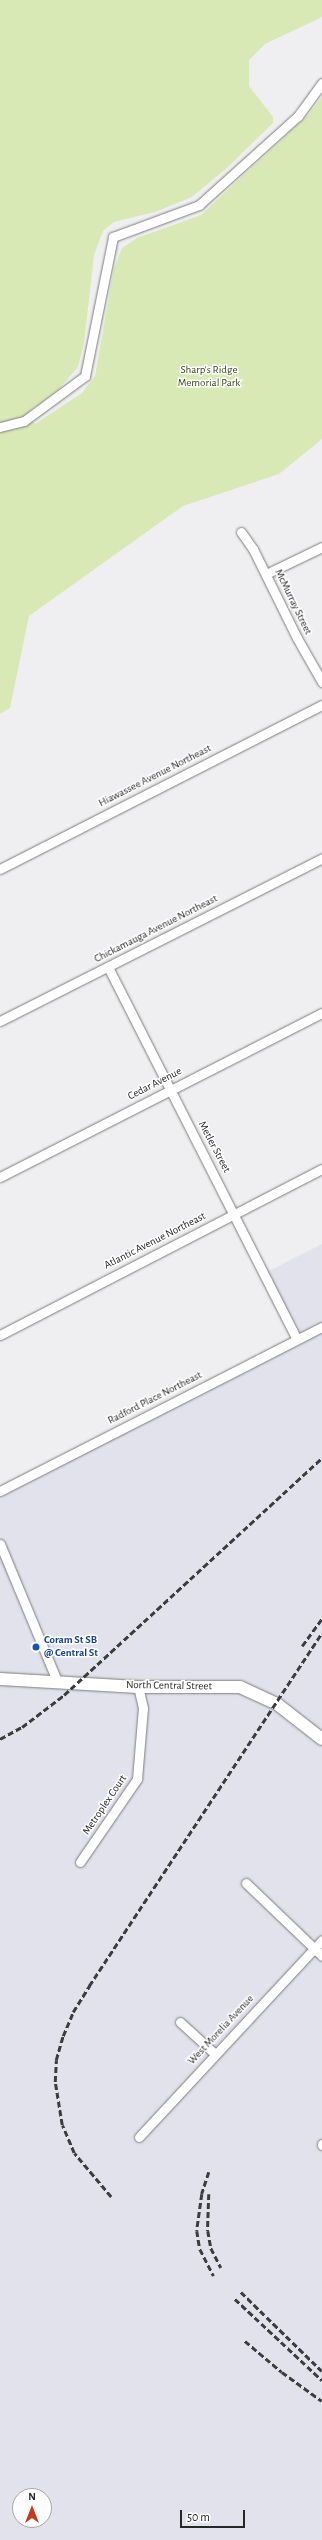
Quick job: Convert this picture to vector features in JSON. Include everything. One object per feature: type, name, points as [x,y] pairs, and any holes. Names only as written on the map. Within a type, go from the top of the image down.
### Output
[{"type":"main road","name":"North Central Street","points":[[0,1678],[138,1686],[240,1687],[277,1704],[322,1739]]},
{"type":"street","points":[[0,427],[24,422],[85,376],[113,237],[199,205],[298,116],[322,83]]},
{"type":"street","name":"McMurray Street","points":[[241,532],[266,574],[322,682]]},
{"type":"street","points":[[266,574],[322,547]]},
{"type":"street","name":"Hiawassee Avenue Northeast","points":[[0,869],[322,705]]},
{"type":"street","name":"Chickamauga Avenue Northeast","points":[[0,1021],[322,858]]},
{"type":"street","name":"Metler Street","points":[[108,967],[297,1339]]},
{"type":"street","name":"Cedar Avenue","points":[[0,1177],[322,1013]]},
{"type":"street","name":"Atlantic Avenue Northeast","points":[[0,1335],[322,1169]]},
{"type":"street","name":"Radford Place Northeast","points":[[0,1491],[322,1327]]},
{"type":"street","points":[[0,1544],[57,1681]]},
{"type":"street","name":"Metroplex Court","points":[[80,1862],[137,1779],[143,1708],[138,1686]]},
{"type":"street","points":[[246,1883],[322,1956]]},
{"type":"street","name":"West Morelia Avenue","points":[[139,2138],[322,1940]]},
{"type":"street","points":[[180,2022],[216,2054]]},
{"type":"shaded area","points":[[322,1244],[322,2540],[0,2540],[0,1494],[301,1341],[265,1273]]},
{"type":"green space","name":"Sharp's Ridge Memorial Park","points":[[0,0],[322,0],[322,17],[265,44],[249,60],[249,86],[273,117],[273,123],[228,167],[192,197],[155,212],[114,222],[103,231],[94,255],[84,343],[78,367],[57,391],[28,412],[35,424],[82,393],[95,376],[114,268],[122,248],[137,238],[201,215],[308,115],[322,97],[322,439],[279,474],[183,506],[29,616],[10,708],[0,714]]},
{"type":"railway","points":[[0,1739],[22,1727],[64,1695],[322,1458]]},
{"type":"railway","points":[[302,1646],[322,1618]]},
{"type":"railway","points":[[111,2197],[74,2153],[62,2125],[55,2082],[56,2060],[63,2036],[73,2012],[89,1986],[322,1633]]},
{"type":"railway","points":[[209,2172],[202,2194],[197,2231],[200,2249],[214,2276]]},
{"type":"railway","points":[[209,2194],[208,2231],[211,2248],[221,2268]]},
{"type":"railway","points":[[241,2292],[322,2371]]},
{"type":"railway","points":[[235,2299],[322,2380]]},
{"type":"railway","points":[[245,2341],[282,2372],[322,2401]]},
{"type":"place","name":"Coram St SB @ Central St","points":[[36,1647]]}]
